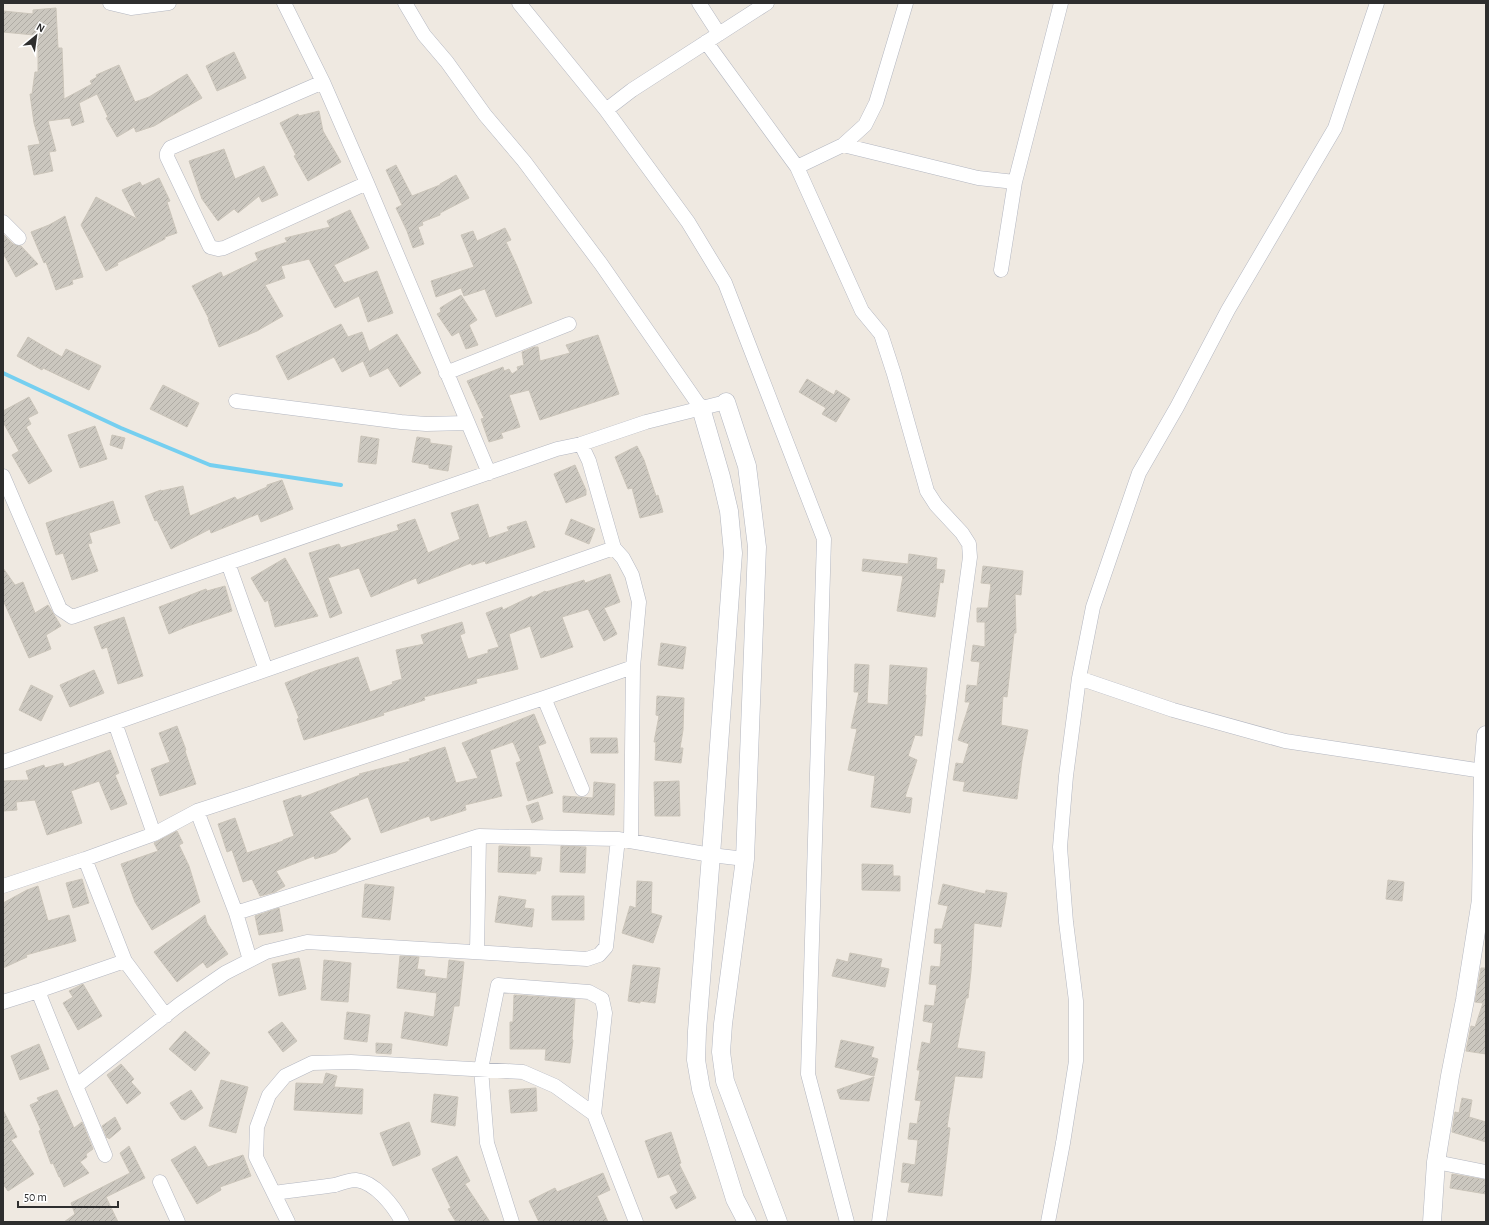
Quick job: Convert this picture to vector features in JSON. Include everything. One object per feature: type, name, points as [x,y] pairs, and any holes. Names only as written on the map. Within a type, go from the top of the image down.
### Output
[{"type":"street","points":[[110,3],[131,8],[169,3]]},
{"type":"street","points":[[284,3],[323,82],[489,473]]},
{"type":"street","points":[[405,3],[424,35],[447,62],[485,114],[524,161],[601,264],[701,408],[721,477],[729,511],[732,553],[696,1060],[701,1089],[735,1199],[747,1222]]},
{"type":"street","points":[[518,3],[606,110],[688,222],[725,283],[824,539],[808,1074],[847,1222]]},
{"type":"street","points":[[699,3],[720,34]]},
{"type":"street","points":[[606,110],[632,90],[767,3]]},
{"type":"street","points":[[796,167],[843,145],[865,126],[876,103],[906,3]]},
{"type":"street","points":[[1001,270],[1015,182],[1061,3]]},
{"type":"street","points":[[1048,1222],[1063,1143],[1076,1060],[1076,1001],[1066,922],[1060,847],[1066,776],[1079,678],[1093,607],[1139,473],[1177,407],[1228,310],[1335,128],[1377,3]]},
{"type":"street","points":[[706,42],[796,167],[862,311],[881,334],[894,374],[927,491],[936,505],[962,533],[969,544],[970,557],[879,1222]]},
{"type":"street","points":[[323,82],[170,148],[167,152],[167,157],[210,247],[218,250],[367,183]]},
{"type":"street","points":[[843,145],[978,178],[1015,182]]},
{"type":"street","points":[[3,222],[19,238]]},
{"type":"street","points":[[446,373],[569,324]]},
{"type":"street","points":[[236,400],[401,422],[426,424],[468,423]]},
{"type":"street","points":[[3,476],[60,609],[72,618],[557,449],[581,444],[646,422],[726,402],[747,466],[757,547],[745,858],[723,1024],[721,1052],[725,1081],[778,1222]]},
{"type":"street","points":[[76,1086],[166,1016],[225,973],[266,952],[307,942],[588,959],[600,955],[606,947],[624,840],[633,667],[639,602],[632,575],[623,558],[614,548],[589,461],[581,444]]},
{"type":"street","points":[[3,762],[614,548]]},
{"type":"street","points":[[228,563],[266,670]]},
{"type":"street","points":[[3,886],[154,834],[197,811],[544,698],[633,667]]},
{"type":"street","points":[[1079,678],[1173,710],[1286,741],[1483,771]]},
{"type":"street","points":[[544,698],[582,789]]},
{"type":"street","points":[[115,723],[154,834]]},
{"type":"street","points":[[1432,1222],[1436,1162],[1481,900],[1483,771],[1486,735]]},
{"type":"street","points":[[197,811],[236,913],[250,960]]},
{"type":"street","points":[[236,913],[479,836],[624,840],[711,855],[745,858]]},
{"type":"street","points":[[477,952],[479,836]]},
{"type":"street","points":[[85,859],[125,961],[166,1016]]},
{"type":"street","points":[[3,1002],[125,961]]},
{"type":"street","points":[[512,1222],[487,1143],[481,1069],[498,985],[589,992],[602,999],[605,1013],[594,1114],[636,1222]]},
{"type":"street","points":[[38,991],[105,1155]]},
{"type":"street","points":[[288,1222],[256,1157],[257,1127],[268,1095],[285,1076],[312,1063],[351,1062],[523,1072],[555,1086],[594,1114]]},
{"type":"street","points":[[1436,1162],[1486,1172]]},
{"type":"street","points":[[274,1193],[334,1185],[355,1180],[367,1183],[379,1192],[399,1215],[402,1222]]},
{"type":"street","points":[[160,1182],[178,1222]]},
{"type":"building","points":[[56,8],[58,48],[62,48],[64,99],[92,84],[90,81],[97,77],[96,75],[119,65],[135,102],[149,97],[187,74],[202,98],[154,126],[136,132],[134,127],[117,137],[106,118],[108,117],[97,94],[79,103],[84,122],[72,126],[70,118],[48,121],[56,151],[49,152],[53,171],[34,175],[28,146],[40,144],[34,123],[30,94],[32,94],[35,72],[38,72],[38,48],[35,48],[34,35],[3,32],[3,11],[33,14],[33,10]]},
{"type":"building","points":[[234,52],[246,78],[217,91],[206,66]]},
{"type":"building","points":[[319,111],[323,131],[341,162],[308,181],[294,156],[296,155],[280,123],[298,114],[299,116]]},
{"type":"building","points":[[224,149],[235,179],[264,166],[278,195],[262,202],[259,196],[238,213],[234,209],[218,221],[202,199],[189,161]]},
{"type":"building","points":[[396,165],[412,196],[440,185],[456,175],[469,198],[440,213],[440,215],[422,222],[423,225],[418,227],[424,244],[413,248],[396,208],[402,205],[386,170]]},
{"type":"building","points":[[159,178],[170,201],[167,202],[177,233],[165,237],[165,239],[117,263],[118,265],[106,271],[81,225],[96,197],[137,219],[122,190],[140,182],[142,186]]},
{"type":"building","points":[[350,210],[369,248],[334,265],[344,283],[377,271],[393,313],[368,322],[359,296],[335,308],[309,259],[281,266],[285,278],[265,285],[283,316],[257,331],[219,347],[209,319],[192,286],[221,272],[223,277],[258,260],[255,253],[287,242],[285,238],[330,227],[327,221]]},
{"type":"building","points":[[65,216],[83,277],[72,280],[73,284],[56,290],[46,262],[44,263],[31,232],[49,225]]},
{"type":"building","points":[[505,228],[511,240],[506,242],[532,303],[496,317],[485,289],[464,296],[461,288],[436,297],[431,281],[474,267],[461,235],[473,231],[477,241]]},
{"type":"building","points":[[3,234],[13,244],[21,246],[38,264],[16,277],[3,253]]},
{"type":"building","points":[[461,295],[477,320],[469,325],[478,345],[466,349],[459,332],[452,336],[437,314],[441,312],[440,308]]},
{"type":"building","points":[[341,324],[348,337],[362,332],[369,351],[397,334],[421,373],[400,387],[388,368],[370,377],[363,361],[342,372],[334,357],[288,380],[276,356]]},
{"type":"building","points":[[598,335],[619,394],[540,420],[529,390],[509,395],[520,427],[501,433],[503,438],[489,442],[481,419],[484,418],[467,381],[503,367],[504,371],[509,369],[512,374],[518,370],[517,367],[524,365],[522,352],[534,347],[538,347],[540,361],[570,353],[566,345]]},
{"type":"building","points":[[28,337],[62,357],[66,349],[101,366],[89,390],[43,368],[42,370],[17,356]]},
{"type":"building","points":[[807,379],[834,395],[836,390],[850,399],[836,422],[822,414],[826,408],[799,392]]},
{"type":"building","points":[[163,385],[199,403],[187,427],[150,409]]},
{"type":"building","points":[[29,397],[38,413],[28,418],[31,424],[26,427],[52,471],[29,484],[12,455],[19,451],[3,422],[3,411]]},
{"type":"building","points":[[95,426],[107,459],[80,468],[68,435]]},
{"type":"building","points":[[112,435],[125,438],[122,449],[110,445]]},
{"type":"building","points":[[361,436],[379,439],[376,464],[358,462]]},
{"type":"building","points":[[417,437],[430,439],[430,443],[452,446],[448,471],[429,468],[429,465],[412,462]]},
{"type":"building","points":[[637,446],[644,460],[656,496],[658,495],[663,512],[640,518],[632,488],[628,489],[615,457]]},
{"type":"building","points":[[575,465],[586,490],[586,495],[566,503],[554,474]]},
{"type":"building","points":[[282,480],[293,509],[261,522],[258,514],[211,533],[210,529],[171,549],[157,520],[155,521],[145,496],[161,490],[183,486],[190,516],[235,497],[237,500],[267,487],[267,485]]},
{"type":"building","points":[[113,501],[120,523],[89,533],[92,543],[88,544],[98,571],[72,580],[63,553],[56,555],[46,523]]},
{"type":"building","points":[[478,504],[489,538],[509,531],[507,527],[526,521],[535,547],[486,564],[485,561],[472,565],[471,563],[418,584],[416,578],[371,597],[359,568],[328,578],[342,613],[330,618],[309,553],[339,544],[341,548],[399,530],[397,525],[415,519],[428,553],[460,539],[451,513]]},
{"type":"building","points":[[571,519],[595,529],[589,544],[565,534]]},
{"type":"building","points":[[909,554],[937,558],[936,569],[945,570],[943,583],[940,582],[935,617],[897,611],[903,576],[862,571],[863,559],[908,564]]},
{"type":"building","points":[[285,558],[318,616],[275,627],[268,600],[265,602],[251,578]]},
{"type":"building","points":[[983,566],[1023,571],[1021,595],[1015,594],[1016,633],[1014,633],[1007,697],[1003,696],[1001,725],[1028,730],[1022,760],[1017,799],[963,791],[965,782],[953,780],[956,763],[963,764],[969,744],[958,740],[970,702],[965,702],[967,685],[977,686],[980,662],[971,661],[973,645],[985,647],[985,622],[977,622],[977,608],[988,608],[991,584],[981,583]]},
{"type":"building","points":[[3,568],[15,585],[23,582],[35,613],[48,605],[61,626],[46,635],[51,649],[29,658],[3,600]]},
{"type":"building","points":[[610,574],[620,602],[604,608],[617,634],[604,641],[588,609],[562,617],[573,647],[541,658],[530,626],[509,634],[518,669],[476,679],[477,683],[424,697],[425,700],[383,713],[384,715],[304,740],[297,719],[299,718],[285,683],[315,671],[358,657],[370,692],[393,684],[392,682],[402,679],[396,650],[424,644],[421,635],[462,622],[465,633],[460,635],[468,659],[488,653],[488,650],[499,647],[486,613],[502,607],[503,610],[545,591],[546,592],[584,580],[585,583]]},
{"type":"building","points":[[225,586],[232,611],[169,634],[159,607],[206,589],[207,591]]},
{"type":"building","points":[[124,617],[143,676],[118,684],[107,647],[102,649],[94,627]]},
{"type":"building","points":[[661,643],[686,647],[683,669],[658,665]]},
{"type":"building","points":[[855,664],[869,665],[867,703],[888,705],[890,665],[927,668],[922,736],[915,735],[908,756],[917,760],[905,797],[912,798],[910,813],[871,807],[875,776],[848,770],[857,729],[851,728],[859,692],[854,692]]},
{"type":"building","points":[[94,670],[104,693],[70,707],[60,685]]},
{"type":"building","points":[[31,685],[53,696],[41,721],[19,710]]},
{"type":"building","points":[[657,696],[684,698],[683,730],[680,748],[683,748],[681,763],[655,760],[656,742],[654,742],[659,716],[656,715]]},
{"type":"building","points":[[534,714],[546,743],[538,746],[553,793],[528,801],[516,763],[521,761],[513,742],[490,750],[502,796],[465,805],[466,810],[431,821],[429,816],[381,833],[368,797],[329,812],[351,839],[336,852],[315,859],[314,856],[276,871],[285,886],[275,892],[260,896],[252,879],[243,882],[232,850],[227,852],[218,824],[235,818],[247,853],[283,841],[294,836],[283,801],[301,795],[301,798],[360,775],[359,774],[410,761],[409,759],[445,747],[456,783],[478,778],[462,743]]},
{"type":"building","points":[[177,726],[196,784],[160,796],[151,769],[170,762],[159,733]]},
{"type":"building","points":[[590,738],[617,738],[618,753],[591,753]]},
{"type":"building","points":[[110,750],[119,773],[115,775],[127,804],[111,810],[99,781],[71,791],[82,823],[47,835],[35,800],[16,802],[17,810],[3,811],[3,781],[29,780],[26,771],[44,765],[45,768],[63,763],[64,767]]},
{"type":"building","points":[[679,781],[680,816],[655,816],[654,782]]},
{"type":"building","points":[[594,782],[615,784],[614,815],[563,812],[563,796],[593,798]]},
{"type":"building","points":[[538,802],[543,819],[532,823],[526,806]]},
{"type":"building","points":[[177,831],[183,843],[179,845],[189,866],[200,902],[152,930],[135,902],[121,864],[158,851],[154,843]]},
{"type":"building","points":[[499,846],[530,847],[530,857],[542,858],[540,871],[536,871],[536,874],[498,872]]},
{"type":"building","points":[[561,846],[586,847],[585,873],[560,872]]},
{"type":"building","points":[[862,864],[893,865],[893,876],[900,876],[900,891],[862,890]]},
{"type":"building","points":[[82,879],[89,903],[73,908],[66,883]]},
{"type":"building","points":[[1388,880],[1404,882],[1402,901],[1386,899]]},
{"type":"building","points":[[637,881],[652,882],[651,913],[662,916],[653,943],[622,933],[630,906],[636,908]]},
{"type":"building","points":[[365,884],[394,887],[390,920],[362,917]]},
{"type":"building","points":[[943,884],[985,894],[986,890],[1007,893],[1001,927],[974,923],[968,998],[966,998],[957,1048],[985,1052],[982,1078],[955,1076],[947,1127],[950,1128],[942,1196],[908,1192],[910,1183],[901,1182],[903,1163],[915,1165],[918,1140],[908,1139],[910,1123],[917,1124],[921,1101],[915,1100],[920,1070],[917,1070],[922,1042],[930,1044],[933,1023],[923,1021],[925,1005],[934,1006],[937,985],[929,984],[931,966],[940,967],[942,944],[934,943],[935,929],[942,929],[948,906],[938,904]]},
{"type":"building","points":[[38,886],[48,921],[69,915],[76,941],[26,955],[27,957],[3,968],[3,903],[27,890]]},
{"type":"building","points":[[499,896],[526,900],[524,908],[534,909],[532,927],[495,922]]},
{"type":"building","points":[[552,896],[584,896],[584,920],[552,920]]},
{"type":"building","points":[[279,908],[283,931],[259,935],[255,916]]},
{"type":"building","points":[[205,915],[207,923],[228,954],[207,968],[203,962],[177,982],[154,952]]},
{"type":"building","points":[[850,953],[882,959],[880,967],[889,969],[885,987],[832,976],[837,959],[848,962]]},
{"type":"building","points":[[400,956],[419,957],[417,969],[425,970],[424,976],[447,979],[449,960],[464,962],[459,1006],[454,1006],[447,1046],[401,1038],[405,1012],[434,1017],[437,993],[397,988]]},
{"type":"building","points":[[299,958],[306,989],[279,996],[272,964]]},
{"type":"building","points":[[324,960],[351,963],[348,1002],[321,1000]]},
{"type":"building","points":[[633,965],[660,968],[655,1003],[628,1001]]},
{"type":"building","points":[[1481,968],[1486,968],[1486,1054],[1466,1051],[1471,1026],[1475,1027],[1483,1003],[1475,1002]]},
{"type":"building","points":[[83,984],[102,1016],[78,1030],[63,1003],[73,997],[69,991]]},
{"type":"building","points":[[514,995],[575,999],[570,1063],[545,1060],[546,1049],[510,1049],[510,1022],[513,1022]]},
{"type":"building","points":[[347,1012],[370,1015],[367,1042],[344,1039]]},
{"type":"building","points":[[282,1022],[297,1041],[283,1052],[268,1032]]},
{"type":"building","points":[[185,1031],[210,1053],[195,1071],[169,1049]]},
{"type":"building","points":[[841,1040],[874,1047],[871,1057],[878,1059],[874,1076],[835,1067]]},
{"type":"building","points":[[376,1043],[392,1044],[391,1054],[376,1053]]},
{"type":"building","points":[[39,1044],[49,1069],[20,1080],[11,1056]]},
{"type":"building","points":[[121,1064],[134,1079],[131,1082],[141,1093],[127,1104],[107,1075]]},
{"type":"building","points":[[326,1073],[337,1076],[334,1087],[363,1089],[362,1114],[294,1110],[296,1083],[323,1084]]},
{"type":"building","points":[[874,1077],[869,1101],[840,1099],[837,1090]]},
{"type":"building","points":[[221,1080],[248,1087],[236,1133],[209,1126]]},
{"type":"building","points":[[536,1088],[537,1111],[511,1113],[509,1090]]},
{"type":"building","points":[[57,1090],[74,1128],[82,1122],[93,1149],[86,1154],[87,1157],[80,1162],[89,1173],[64,1187],[53,1163],[51,1164],[39,1131],[41,1130],[30,1105],[39,1101],[37,1098]]},
{"type":"building","points":[[191,1090],[203,1108],[185,1120],[181,1119],[170,1103]]},
{"type":"building","points":[[434,1094],[458,1097],[455,1126],[431,1122]]},
{"type":"building","points":[[1462,1098],[1472,1100],[1469,1117],[1486,1122],[1486,1142],[1452,1132],[1455,1112],[1459,1113]]},
{"type":"building","points":[[3,1110],[17,1137],[11,1140],[34,1174],[8,1191],[3,1184]]},
{"type":"building","points":[[115,1117],[121,1129],[109,1139],[108,1137],[107,1138],[102,1126]]},
{"type":"building","points":[[409,1122],[420,1151],[420,1155],[393,1166],[380,1133]]},
{"type":"building","points":[[671,1132],[681,1163],[679,1164],[696,1198],[676,1209],[670,1197],[678,1193],[669,1174],[658,1178],[645,1141]]},
{"type":"building","points":[[129,1146],[145,1178],[106,1197],[118,1222],[64,1222],[75,1214],[71,1203],[130,1173],[120,1153]]},
{"type":"building","points":[[195,1146],[208,1167],[243,1155],[251,1176],[220,1187],[221,1190],[197,1204],[171,1160]]},
{"type":"building","points":[[457,1156],[470,1181],[465,1184],[490,1222],[456,1222],[448,1209],[451,1208],[432,1169]]},
{"type":"building","points":[[603,1173],[610,1190],[597,1196],[608,1222],[539,1222],[529,1201],[555,1188],[557,1192]]},
{"type":"building","points":[[1452,1174],[1486,1180],[1486,1194],[1450,1188]]},
{"type":"waterway","points":[[3,373],[121,428],[210,465],[341,485]]}]
